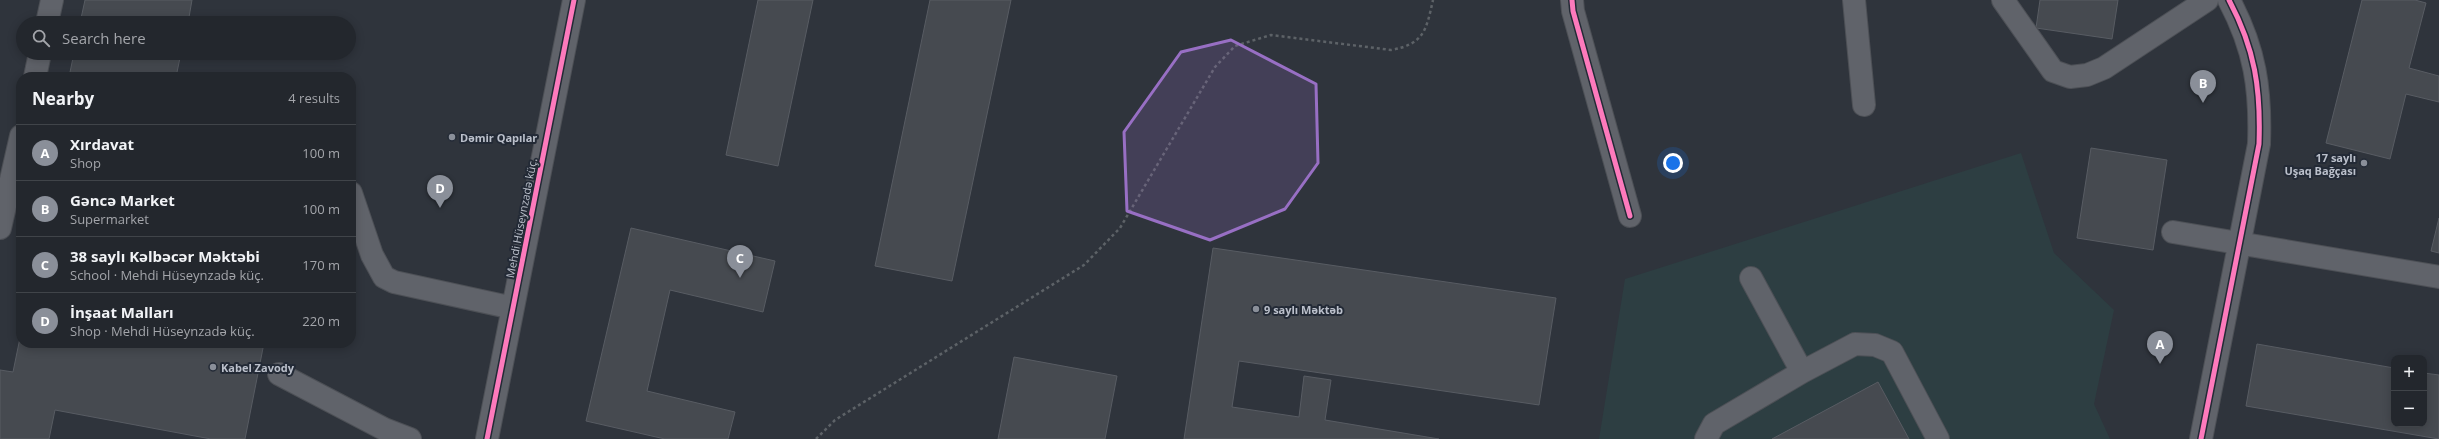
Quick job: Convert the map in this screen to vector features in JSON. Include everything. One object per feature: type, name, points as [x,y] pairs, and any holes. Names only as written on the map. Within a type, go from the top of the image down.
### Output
[{"type":"street","points":[[49,16],[52,0]]},
{"type":"street","name":"Mehdi Hüseynzadə küç.","points":[[487,439],[574,0]]},
{"type":"street","points":[[1572,0],[1573,11],[1630,216]]},
{"type":"street","points":[[1854,0],[1864,105]]},
{"type":"street","points":[[2002,0],[2053,71],[2070,77],[2087,74],[2104,68],[2207,0]]},
{"type":"street","points":[[2201,439],[2241,242],[2259,144],[2260,108],[2254,62],[2229,0]]},
{"type":"street","points":[[36,72],[39,60]]},
{"type":"street","points":[[0,228],[16,158]]},
{"type":"street","points":[[356,208],[372,254],[384,277],[394,282],[513,308]]},
{"type":"street","points":[[2173,232],[2241,242],[2439,277]]},
{"type":"street","points":[[1751,278],[1802,372]]},
{"type":"street","points":[[1706,439],[1714,424],[1802,372],[1855,344],[1875,345],[1892,352],[1938,439]]},
{"type":"street","points":[[279,374],[384,430],[410,439]]},
{"type":"path","points":[[816,439],[835,420],[1084,264],[1120,228],[1215,67],[1235,46],[1271,35],[1391,50],[1409,47],[1423,35],[1433,0]]},
{"type":"highlighted area","points":[[1231,40],[1316,84],[1318,163],[1285,209],[1210,240],[1127,211],[1124,132],[1181,52]]},
{"type":"shaded area","points":[[2021,153],[2054,253],[2114,310],[2094,404],[2110,439],[1599,439],[1625,279]]},
{"type":"building","points":[[85,0],[192,0],[189,16],[82,16]]},
{"type":"building","points":[[758,0],[813,0],[778,166],[726,155]]},
{"type":"building","points":[[930,0],[1011,0],[952,281],[875,266]]},
{"type":"building","points":[[2040,0],[2118,0],[2112,39],[2036,28]]},
{"type":"building","points":[[2362,0],[2415,0],[2426,3],[2409,68],[2439,76],[2439,102],[2406,94],[2390,159],[2326,143]]},
{"type":"building","points":[[73,60],[180,60],[177,72],[70,72]]},
{"type":"building","points":[[2091,148],[2167,160],[2153,250],[2077,238]]},
{"type":"building","points":[[2439,218],[2439,253],[2431,251]]},
{"type":"building","points":[[631,228],[775,261],[763,312],[670,290],[647,391],[735,412],[728,439],[665,439],[586,421]]},
{"type":"building","points":[[1213,248],[1556,298],[1539,405],[1239,361],[1232,407],[1299,417],[1304,376],[1331,380],[1325,420],[1439,439],[1184,439]]},
{"type":"building","points":[[2257,344],[2391,367],[2391,427],[2427,427],[2427,373],[2439,375],[2439,439],[2246,406]]},
{"type":"building","points":[[18,348],[263,348],[245,439],[211,439],[55,410],[49,439],[0,439],[0,370],[13,372]]},
{"type":"building","points":[[1014,357],[1117,376],[1105,439],[998,439]]},
{"type":"building","points":[[1878,382],[1909,439],[1772,439]]},
{"type":"cycle path","points":[[487,439],[574,0]]},
{"type":"cycle path","points":[[1572,0],[1573,11],[1630,216]]},
{"type":"cycle path","points":[[2201,439],[2259,144],[2259,105],[2254,70],[2245,35],[2229,0]]},
{"type":"place","name":"Gəncə Market","points":[[2203,103]]},
{"type":"place","name":"Dəmir Qapılar","points":[[452,137]]},
{"type":"place","name":"17 saylı Uşaq Bağçası","points":[[2364,163]]},
{"type":"place","name":"İnşaat Malları","points":[[440,208]]},
{"type":"place","name":"38 saylı Kəlbəcər Məktəbi","points":[[740,278]]},
{"type":"place","name":"9 saylı Məktəb","points":[[1256,309]]},
{"type":"place","name":"Xırdavat","points":[[2160,364]]},
{"type":"place","name":"Kabel Zavody","points":[[213,367]]}]
